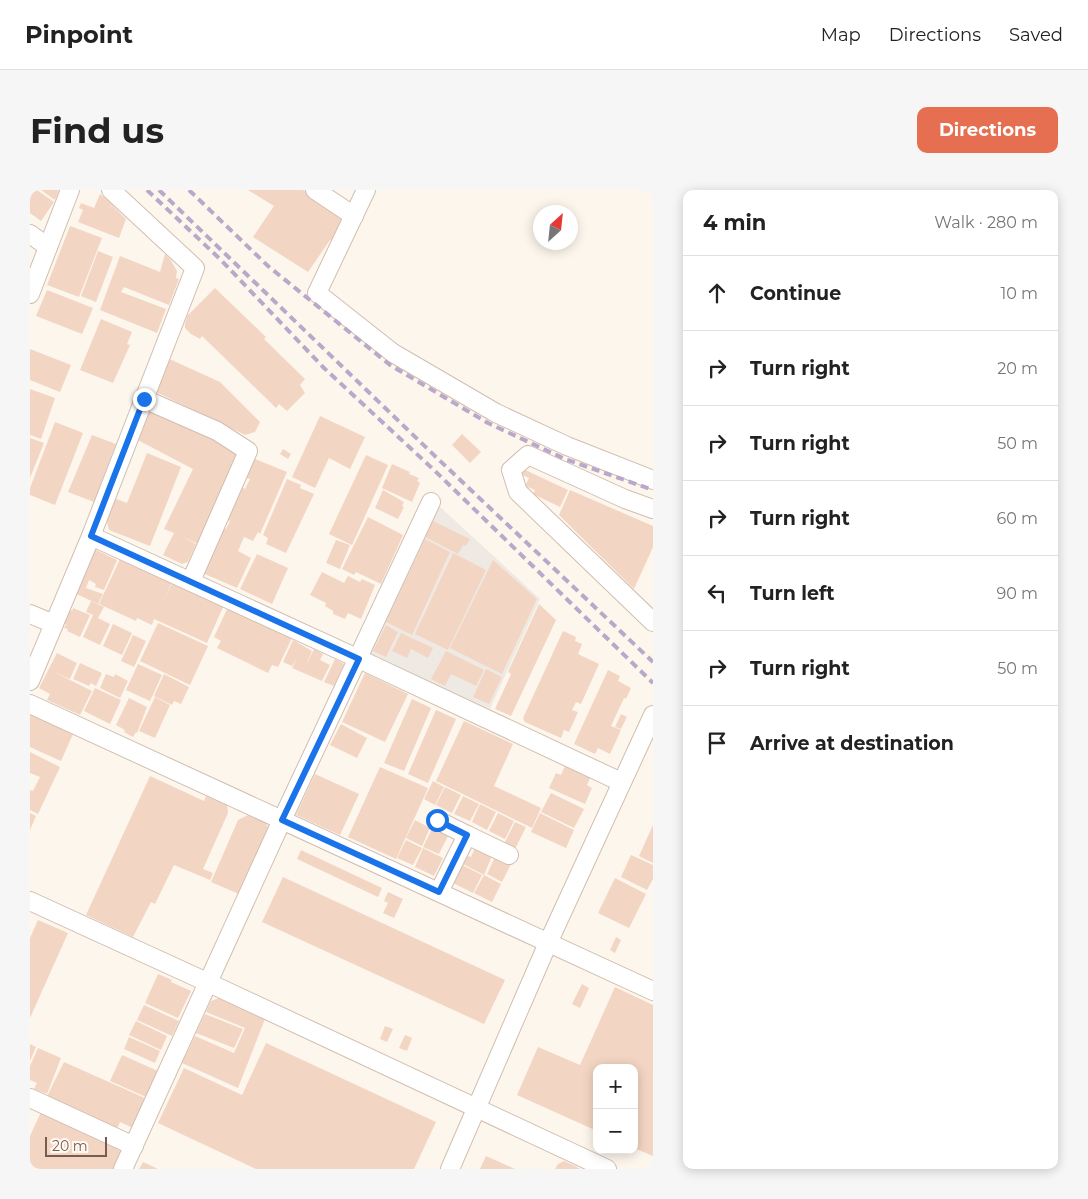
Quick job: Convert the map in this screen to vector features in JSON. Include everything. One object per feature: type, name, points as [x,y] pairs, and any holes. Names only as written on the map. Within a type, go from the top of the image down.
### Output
[{"type":"street","points":[[30,294],[70,190]]},
{"type":"street","points":[[30,681],[91,536],[195,268],[111,190]]},
{"type":"street","points":[[315,190],[354,216]]},
{"type":"street","points":[[366,190],[317,293],[393,353],[496,413],[566,446],[653,480]]},
{"type":"street","points":[[30,234],[48,247]]},
{"type":"street","points":[[144,399],[217,431],[248,452],[191,581]]},
{"type":"street","points":[[653,509],[624,500],[528,455],[511,470],[518,492],[653,622]]},
{"type":"street","points":[[123,1169],[282,820],[431,502]]},
{"type":"street","points":[[91,536],[621,782]]},
{"type":"street","points":[[30,614],[54,624]]},
{"type":"street","points":[[30,704],[653,991]]},
{"type":"street","points":[[450,1169],[548,943],[653,715]]},
{"type":"street","points":[[437,820],[509,855]]},
{"type":"street","points":[[439,892],[467,835]]},
{"type":"street","points":[[30,901],[209,982],[601,1168]]},
{"type":"street","points":[[30,1098],[134,1146]]},
{"type":"shaded area","points":[[438,505],[540,599],[490,709],[369,654]]},
{"type":"building","points":[[37,190],[54,202],[41,221],[30,213],[30,192]]},
{"type":"building","points":[[41,190],[59,190],[55,200]]},
{"type":"building","points":[[248,190],[303,190],[345,218],[334,243],[330,240],[308,272],[253,237],[274,206]]},
{"type":"building","points":[[100,194],[112,204],[109,211],[112,205],[126,219],[119,238],[78,222],[83,210],[79,208],[81,203],[94,208]]},
{"type":"building","points":[[70,226],[102,238],[79,297],[47,285]]},
{"type":"building","points":[[98,251],[113,257],[96,302],[81,296]]},
{"type":"building","points":[[165,254],[177,271],[176,278],[179,279],[169,305],[124,287],[121,292],[166,309],[157,333],[100,310],[120,256],[160,272]]},
{"type":"building","points":[[215,288],[266,337],[264,339],[305,379],[300,385],[305,393],[287,411],[279,404],[276,408],[202,336],[200,339],[185,328],[186,317]]},
{"type":"building","points":[[47,290],[93,308],[82,334],[36,316]]},
{"type":"building","points":[[101,319],[132,332],[127,344],[130,345],[113,383],[80,370]]},
{"type":"building","points":[[30,349],[71,365],[60,392],[30,380]]},
{"type":"building","points":[[165,357],[220,382],[260,422],[255,432],[245,435],[156,392]]},
{"type":"building","points":[[30,389],[55,398],[41,439],[30,435]]},
{"type":"building","points":[[151,408],[237,448],[239,455],[198,544],[181,536],[196,544],[188,562],[182,564],[163,555],[174,533],[164,529],[193,469],[132,437]]},
{"type":"building","points":[[320,416],[365,437],[350,469],[329,458],[315,488],[292,477]]},
{"type":"building","points":[[55,422],[83,433],[55,505],[30,495],[30,488]]},
{"type":"building","points":[[462,434],[481,452],[470,463],[452,445]]},
{"type":"building","points":[[92,435],[116,444],[94,502],[68,492]]},
{"type":"building","points":[[30,438],[44,443],[30,478]]},
{"type":"building","points":[[283,449],[291,454],[288,459],[280,454]]},
{"type":"building","points":[[147,453],[181,467],[150,546],[109,530],[106,518],[114,498],[127,503]]},
{"type":"building","points":[[366,455],[388,465],[352,545],[329,534]]},
{"type":"building","points":[[255,459],[287,472],[260,534],[258,532],[253,541],[244,537],[238,551],[251,558],[237,588],[205,574],[200,565],[218,526],[226,529],[230,521],[226,519],[242,487],[245,489],[250,479],[246,478]]},
{"type":"building","points":[[392,464],[419,478],[417,481],[420,483],[412,502],[382,488]]},
{"type":"building","points":[[521,468],[568,490],[560,507],[533,494],[535,490],[525,486],[529,478],[518,473]]},
{"type":"building","points":[[287,479],[301,485],[300,488],[314,494],[286,553],[266,544],[268,538],[263,535]]},
{"type":"building","points":[[383,490],[404,502],[402,506],[404,507],[398,519],[375,508]]},
{"type":"building","points":[[570,490],[653,526],[653,547],[634,589],[559,515]]},
{"type":"building","points":[[368,517],[403,535],[381,584],[356,572],[354,575],[342,569]]},
{"type":"building","points":[[433,521],[470,539],[466,546],[463,545],[458,554],[425,537]]},
{"type":"building","points":[[425,539],[450,552],[412,635],[386,622]]},
{"type":"building","points":[[336,540],[350,545],[340,569],[326,563]]},
{"type":"building","points":[[94,549],[117,560],[104,590],[95,587],[96,584],[89,580],[86,588],[103,594],[98,604],[72,592]]},
{"type":"building","points":[[453,553],[486,570],[448,650],[415,634]]},
{"type":"building","points":[[257,554],[288,568],[272,604],[240,589]]},
{"type":"building","points":[[120,559],[172,582],[162,604],[173,581],[224,605],[207,643],[154,619],[152,625],[137,618],[136,621],[99,604]]},
{"type":"building","points":[[493,560],[537,599],[502,674],[450,648]]},
{"type":"building","points":[[322,572],[344,583],[348,576],[360,582],[362,579],[375,585],[361,619],[348,613],[345,619],[333,614],[333,611],[325,606],[326,603],[310,595]]},
{"type":"building","points":[[91,601],[104,607],[98,618],[110,624],[100,645],[83,637],[93,615],[86,612]]},
{"type":"building","points":[[539,604],[556,620],[511,716],[495,709],[511,674],[508,672]]},
{"type":"building","points":[[228,607],[292,638],[278,667],[272,665],[268,673],[217,648],[221,641],[214,637]]},
{"type":"building","points":[[73,608],[90,615],[80,637],[67,631],[68,629],[64,628],[66,624],[62,623],[69,609],[72,611]]},
{"type":"building","points":[[158,623],[208,646],[190,685],[140,661]]},
{"type":"building","points":[[113,624],[132,633],[122,655],[103,646]]},
{"type":"building","points":[[386,625],[398,632],[386,657],[373,651]]},
{"type":"building","points":[[563,631],[576,637],[575,641],[582,644],[578,654],[599,664],[581,704],[576,702],[572,710],[578,712],[569,732],[564,730],[561,738],[525,722],[523,718]]},
{"type":"building","points":[[401,633],[433,648],[428,658],[411,649],[407,658],[392,651]]},
{"type":"building","points":[[133,635],[146,641],[134,667],[121,661]]},
{"type":"building","points":[[293,640],[312,651],[305,667],[314,649],[323,654],[320,660],[330,665],[322,681],[292,668],[297,658],[292,666],[283,662]]},
{"type":"building","points":[[446,651],[484,670],[476,686],[451,674],[445,686],[431,679]]},
{"type":"building","points":[[57,653],[77,663],[70,679],[54,672],[92,691],[80,715],[47,700],[50,694],[39,688]]},
{"type":"building","points":[[335,659],[344,664],[334,686],[324,682]]},
{"type":"building","points":[[80,663],[102,673],[96,686],[91,683],[89,686],[73,679]]},
{"type":"building","points":[[138,664],[162,675],[150,701],[126,690]]},
{"type":"building","points":[[486,669],[502,677],[489,704],[473,697]]},
{"type":"building","points":[[608,670],[620,676],[618,681],[631,688],[626,699],[624,698],[611,726],[621,730],[610,754],[598,748],[595,754],[574,744]]},
{"type":"building","points":[[365,673],[408,694],[385,742],[342,722]]},
{"type":"building","points":[[106,674],[114,677],[115,674],[128,681],[120,698],[100,688]]},
{"type":"building","points":[[164,674],[189,687],[181,704],[174,701],[172,705],[154,696]]},
{"type":"building","points":[[95,688],[121,700],[110,724],[84,711]]},
{"type":"building","points":[[155,697],[170,705],[155,738],[139,731]]},
{"type":"building","points":[[129,698],[147,707],[137,733],[133,737],[116,725]]},
{"type":"building","points":[[412,699],[431,708],[404,771],[384,763]]},
{"type":"building","points":[[436,710],[456,719],[428,783],[408,774]]},
{"type":"building","points":[[30,714],[73,734],[61,761],[30,747]]},
{"type":"building","points":[[621,714],[627,717],[621,729],[615,727]]},
{"type":"building","points":[[464,721],[513,744],[494,786],[541,808],[532,828],[436,781]]},
{"type":"building","points":[[341,724],[367,738],[357,758],[330,745]]},
{"type":"building","points":[[30,752],[60,767],[38,814],[30,810],[30,790],[33,791],[40,777],[30,773]]},
{"type":"building","points":[[566,764],[591,776],[587,785],[592,788],[585,804],[549,788],[556,773],[561,775]]},
{"type":"building","points":[[380,767],[428,788],[396,859],[348,837]]},
{"type":"building","points":[[315,774],[359,794],[340,835],[296,815]]},
{"type":"building","points":[[150,776],[204,801],[206,796],[227,805],[228,813],[203,869],[213,873],[210,880],[174,865],[155,904],[151,902],[133,937],[86,915]]},
{"type":"building","points":[[433,781],[444,787],[435,805],[424,799]]},
{"type":"building","points":[[445,787],[461,795],[452,813],[436,805]]},
{"type":"building","points":[[551,793],[584,809],[574,828],[541,812]]},
{"type":"building","points":[[463,796],[479,804],[470,821],[454,814]]},
{"type":"building","points":[[480,804],[496,812],[487,830],[472,822]]},
{"type":"building","points":[[30,813],[36,816],[30,830]]},
{"type":"building","points":[[498,813],[514,821],[505,839],[489,831]]},
{"type":"building","points":[[540,813],[574,830],[566,848],[531,832]]},
{"type":"building","points":[[250,814],[265,822],[269,829],[239,894],[211,882],[238,820]]},
{"type":"building","points":[[415,820],[430,828],[422,846],[406,838]]},
{"type":"building","points":[[515,822],[526,827],[514,851],[503,846]]},
{"type":"building","points":[[653,825],[653,863],[639,856]]},
{"type":"building","points":[[432,829],[448,836],[439,854],[423,847]]},
{"type":"building","points":[[406,840],[422,848],[413,865],[397,858]]},
{"type":"building","points":[[423,848],[443,858],[434,876],[415,867]]},
{"type":"building","points":[[475,848],[492,856],[484,875],[463,864],[468,856],[471,857]]},
{"type":"building","points":[[301,850],[382,888],[378,897],[297,859]]},
{"type":"building","points":[[631,855],[653,865],[653,879],[647,890],[621,877]]},
{"type":"building","points":[[495,857],[511,864],[502,882],[487,874]]},
{"type":"building","points":[[462,865],[482,875],[473,893],[453,883]]},
{"type":"building","points":[[484,875],[501,884],[492,902],[474,893]]},
{"type":"building","points":[[283,877],[505,980],[484,1024],[262,922]]},
{"type":"building","points":[[615,878],[646,894],[629,928],[598,913]]},
{"type":"building","points":[[388,892],[403,899],[394,918],[383,913],[388,903],[384,901]]},
{"type":"building","points":[[38,920],[68,933],[30,1018],[30,938]]},
{"type":"building","points":[[616,937],[621,940],[615,953],[610,950]]},
{"type":"building","points":[[158,974],[191,991],[178,1018],[145,1003]]},
{"type":"building","points":[[582,984],[589,988],[580,1008],[572,1004]]},
{"type":"building","points":[[615,987],[653,1005],[653,1156],[638,1150],[638,1064],[593,1064],[593,1129],[517,1095],[538,1047],[580,1065]]},
{"type":"building","points":[[219,998],[265,1019],[238,1088],[182,1063],[195,1036],[234,1053],[245,1028],[206,1012],[211,1001]]},
{"type":"building","points":[[144,1005],[179,1021],[172,1036],[137,1020]]},
{"type":"building","points":[[205,1014],[243,1029],[234,1048],[196,1033]]},
{"type":"building","points":[[136,1021],[167,1036],[161,1050],[129,1035]]},
{"type":"building","points":[[385,1026],[393,1029],[387,1042],[380,1039]]},
{"type":"building","points":[[405,1035],[412,1038],[407,1051],[399,1048]]},
{"type":"building","points":[[129,1037],[160,1051],[155,1063],[124,1049]]},
{"type":"building","points":[[266,1043],[436,1122],[414,1169],[256,1169],[158,1123],[184,1068],[242,1095]]},
{"type":"building","points":[[30,1044],[36,1047],[30,1061]]},
{"type":"building","points":[[38,1048],[61,1058],[47,1094],[34,1089],[37,1083],[30,1080],[30,1066]]},
{"type":"building","points":[[122,1055],[158,1071],[146,1097],[110,1081]]},
{"type":"building","points":[[64,1062],[147,1099],[133,1128],[120,1122],[117,1129],[47,1096]]},
{"type":"building","points":[[42,1110],[117,1145],[121,1154],[115,1169],[30,1169],[30,1136]]},
{"type":"building","points":[[486,1156],[515,1169],[480,1169]]},
{"type":"building","points":[[564,1161],[580,1169],[555,1169],[558,1164]]},
{"type":"building","points":[[143,1162],[158,1169],[139,1169]]},
{"type":"railway","points":[[147,190],[221,260],[324,368],[434,470],[653,683]]},
{"type":"railway","points":[[159,190],[437,458],[653,662]]},
{"type":"railway","points":[[189,190],[268,266],[390,365],[488,423],[565,459],[653,490]]},
{"type":"route","points":[[144,399],[91,536],[359,659],[282,820],[439,892],[467,835],[437,820]]}]
